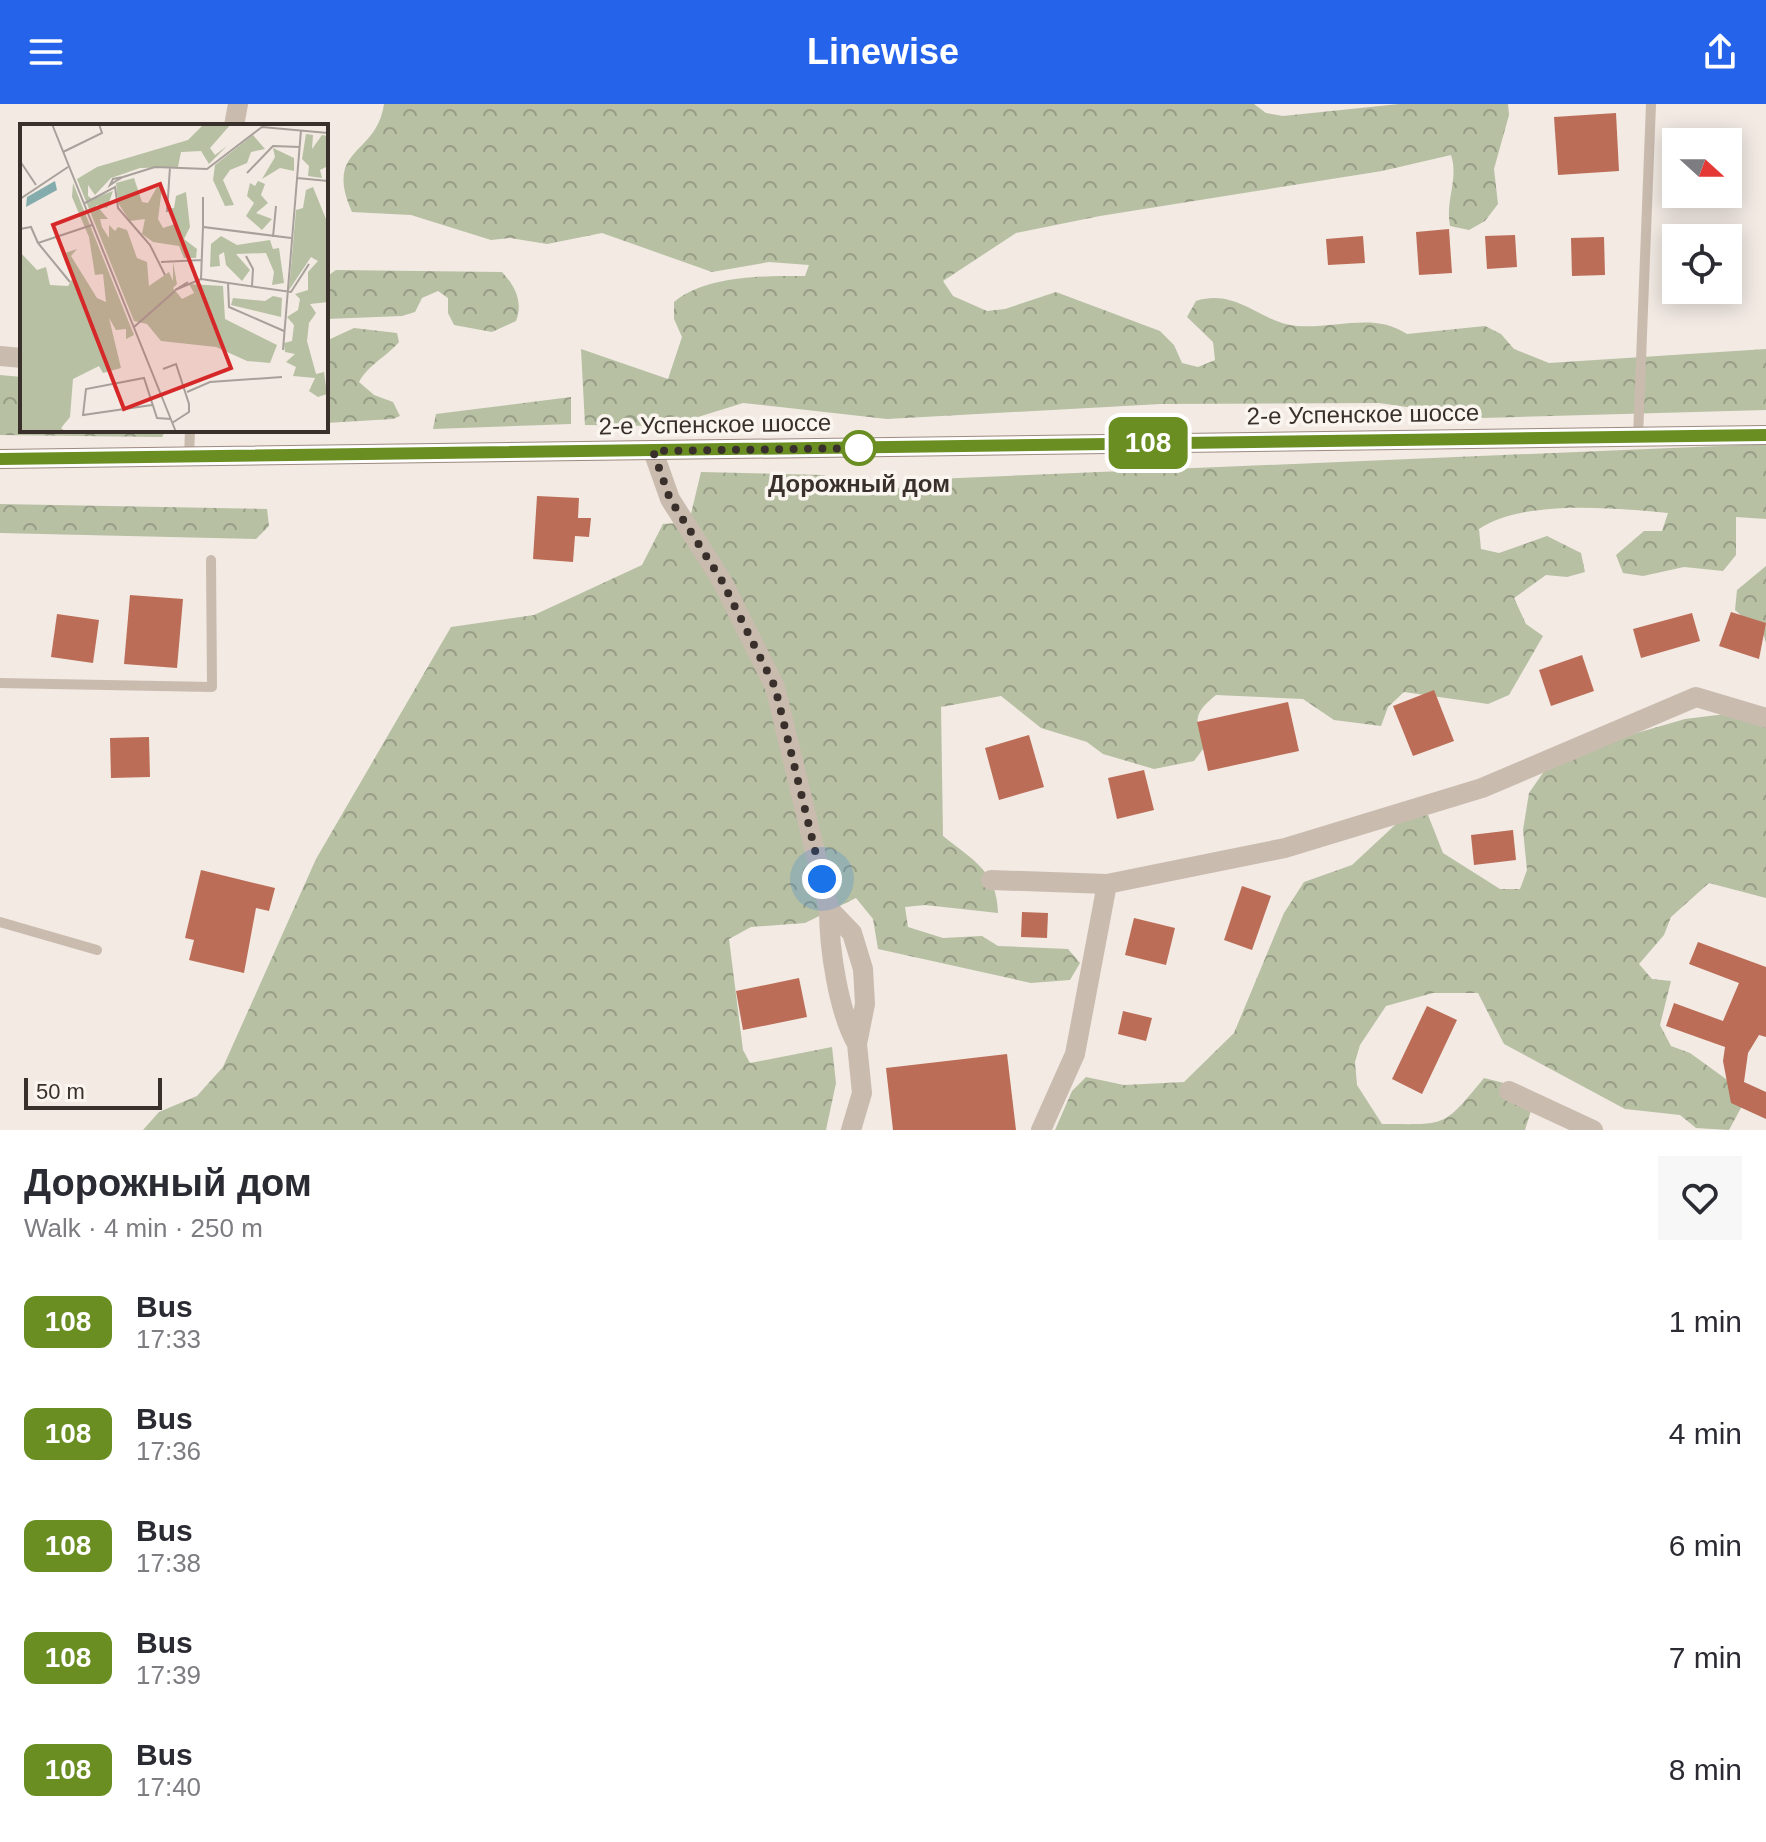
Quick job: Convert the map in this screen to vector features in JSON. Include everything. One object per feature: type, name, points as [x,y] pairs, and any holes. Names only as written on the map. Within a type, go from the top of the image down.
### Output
[{"type":"main road","name":"2-е Успенское шоссе","points":[[0,459],[1766,435]]},
{"type":"street","points":[[234,124],[238,104]]},
{"type":"street","points":[[0,356],[20,358]]},
{"type":"street","points":[[653,451],[670,499],[722,581],[775,687],[829,909],[852,933],[863,969],[865,1004],[857,1044],[862,1093],[851,1130]]},
{"type":"street","points":[[991,880],[1107,884],[1285,848],[1482,788],[1696,697],[1766,718]]},
{"type":"street","points":[[1041,1130],[1075,1054],[1107,884]]},
{"type":"street","points":[[1509,1091],[1593,1130]]},
{"type":"lane","points":[[1638,437],[1651,104]]},
{"type":"lane","points":[[189,458],[190,432]]},
{"type":"lane","points":[[0,683],[212,687],[211,560]]},
{"type":"lane","points":[[0,922],[97,950]]},
{"type":"green space","points":[[384,104],[1254,104],[1266,113],[1283,116],[1399,104],[1508,104],[1509,115],[1494,169],[1498,204],[1485,221],[1469,230],[1450,226],[1449,207],[1454,173],[1451,155],[1382,171],[1100,216],[1016,233],[943,281],[953,296],[987,311],[1005,309],[1056,292],[1160,331],[1174,345],[1182,363],[1198,367],[1215,360],[1213,342],[1187,317],[1196,301],[1211,298],[1237,302],[1284,324],[1297,326],[1368,323],[1394,327],[1407,334],[1485,326],[1501,334],[1514,349],[1549,363],[1766,349],[1766,410],[1483,418],[1379,403],[1161,404],[887,419],[743,403],[669,426],[585,425],[581,349],[668,379],[682,337],[674,319],[674,302],[687,293],[719,282],[754,277],[805,276],[809,265],[769,262],[712,272],[602,233],[547,244],[510,238],[491,240],[411,215],[352,212],[345,191],[344,175],[354,153],[372,134]]},
{"type":"green space","points":[[336,270],[502,272],[517,295],[518,314],[516,321],[492,332],[454,325],[448,313],[448,298],[438,291],[422,298],[415,312],[402,316],[328,319],[328,276]]},
{"type":"green space","points":[[354,328],[397,333],[399,342],[359,382],[374,395],[393,402],[400,416],[328,423],[328,340]]},
{"type":"green space","points":[[0,375],[20,377],[20,432],[165,432],[162,437],[0,435]]},
{"type":"green space","points":[[571,397],[571,424],[433,429],[436,414]]},
{"type":"green space","points":[[1766,444],[1766,519],[1736,517],[1736,555],[1723,571],[1684,567],[1643,576],[1623,573],[1616,555],[1644,531],[1662,531],[1668,513],[1597,508],[1544,509],[1498,519],[1479,529],[1481,549],[1499,553],[1547,536],[1581,553],[1585,572],[1567,577],[1546,575],[1514,598],[1526,624],[1543,636],[1509,695],[1488,704],[1404,692],[1388,707],[1381,726],[1334,720],[1303,699],[1216,695],[1203,707],[1198,717],[1206,745],[1194,761],[1154,769],[1103,754],[1087,742],[1041,728],[1001,696],[941,707],[943,836],[982,868],[993,887],[998,913],[925,905],[905,907],[908,927],[943,938],[982,936],[998,946],[1068,949],[1080,963],[1070,980],[1031,983],[878,949],[873,919],[856,898],[805,923],[751,927],[729,939],[743,1050],[750,1063],[832,1047],[836,1083],[826,1130],[143,1130],[159,1112],[197,1096],[223,1067],[316,859],[451,627],[534,615],[642,565],[663,524],[689,522],[701,472],[824,475],[839,492],[887,495],[912,480]]},
{"type":"green space","points":[[0,504],[267,509],[269,526],[256,539],[0,533]]},
{"type":"green space","points":[[1766,566],[1766,643],[1764,636],[1735,610],[1737,590]]},
{"type":"green space","points":[[1742,712],[1766,719],[1766,898],[1709,883],[1671,917],[1664,935],[1639,964],[1652,979],[1671,981],[1660,1025],[1671,1046],[1690,1053],[1748,1095],[1729,1130],[1696,1128],[1680,1115],[1625,1109],[1504,1044],[1478,993],[1433,993],[1386,1006],[1360,1045],[1355,1062],[1357,1085],[1382,1124],[1419,1124],[1442,1120],[1459,1107],[1484,1078],[1504,1083],[1534,1101],[1525,1130],[1055,1130],[1072,1091],[1086,1077],[1124,1085],[1184,1082],[1234,1033],[1284,913],[1304,882],[1352,865],[1409,812],[1428,815],[1443,853],[1500,889],[1520,889],[1527,870],[1523,830],[1529,793],[1554,757],[1685,719]]},
{"type":"building","points":[[1616,113],[1619,171],[1558,175],[1554,117]]},
{"type":"building","points":[[1449,229],[1452,273],[1419,275],[1416,232]]},
{"type":"building","points":[[1515,235],[1517,267],[1487,269],[1485,236]]},
{"type":"building","points":[[1363,236],[1365,263],[1328,265],[1326,239]]},
{"type":"building","points":[[1604,237],[1605,275],[1572,276],[1571,238]]},
{"type":"building","points":[[537,496],[579,498],[578,518],[591,518],[589,537],[575,536],[573,562],[533,559]]},
{"type":"building","points":[[130,595],[183,599],[177,668],[124,664]]},
{"type":"building","points":[[1731,612],[1766,623],[1759,659],[1719,646]]},
{"type":"building","points":[[1692,613],[1700,641],[1641,658],[1633,629]]},
{"type":"building","points":[[57,614],[99,620],[93,663],[51,657]]},
{"type":"building","points":[[1582,655],[1594,691],[1551,706],[1539,670]]},
{"type":"building","points":[[1434,690],[1454,741],[1413,756],[1393,706]]},
{"type":"building","points":[[1288,702],[1299,751],[1208,771],[1197,722]]},
{"type":"building","points":[[1029,735],[1044,787],[999,800],[985,748]]},
{"type":"building","points":[[149,737],[150,777],[111,778],[110,738]]},
{"type":"building","points":[[1144,770],[1154,810],[1117,819],[1108,778]]},
{"type":"building","points":[[1513,830],[1516,860],[1474,865],[1471,835]]},
{"type":"building","points":[[201,870],[275,888],[269,911],[256,908],[244,973],[189,960],[194,940],[185,938]]},
{"type":"building","points":[[1242,886],[1271,896],[1252,950],[1224,940]]},
{"type":"building","points":[[1022,912],[1048,913],[1047,938],[1021,937]]},
{"type":"building","points":[[1134,918],[1175,928],[1166,965],[1125,955]]},
{"type":"building","points":[[1698,942],[1766,967],[1766,1037],[1759,1035],[1748,1053],[1744,1082],[1766,1092],[1766,1119],[1731,1103],[1723,1061],[1725,1047],[1666,1026],[1674,1003],[1723,1021],[1739,983],[1689,964]]},
{"type":"building","points":[[799,978],[807,1017],[743,1030],[736,991]]},
{"type":"building","points":[[1427,1006],[1457,1020],[1422,1094],[1392,1079]]},
{"type":"building","points":[[1123,1011],[1152,1018],[1146,1041],[1118,1034]]},
{"type":"building","points":[[1007,1054],[1016,1130],[893,1130],[886,1068]]},
{"type":"bus line","name":"108","points":[[0,459],[1766,435]]},
{"type":"place","name":"Дорожный дом","points":[[859,448]]},
{"type":"route","points":[[822,879],[775,687],[722,581],[670,499],[653,451],[866,448],[859,448]]}]
